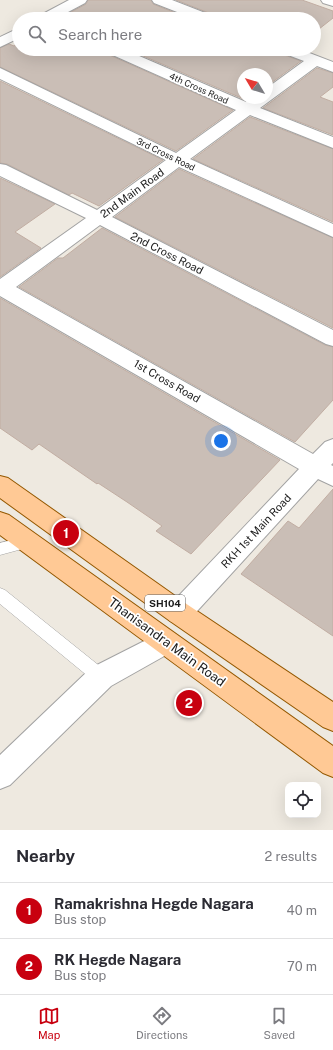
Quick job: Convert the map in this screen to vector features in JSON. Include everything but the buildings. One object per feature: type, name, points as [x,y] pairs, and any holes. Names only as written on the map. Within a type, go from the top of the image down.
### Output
[{"type":"main road","name":"SH104","points":[[0,485],[179,613],[333,718]]},
{"type":"main road","name":"Thanisandra Main Road","points":[[0,522],[333,763]]},
{"type":"main road","points":[[131,616],[152,594]]},
{"type":"main road","points":[[204,669],[226,644]]},
{"type":"street","points":[[57,12],[80,0]]},
{"type":"street","points":[[160,0],[190,12]]},
{"type":"street","points":[[328,0],[333,2]]},
{"type":"street","points":[[0,43],[12,36]]},
{"type":"street","name":"4th Cross Road","points":[[127,56],[248,109],[333,142]]},
{"type":"street","points":[[302,56],[333,67]]},
{"type":"street","points":[[273,91],[315,61]]},
{"type":"street","name":"3rd Cross Road","points":[[0,73],[178,160],[333,231]]},
{"type":"street","name":"2nd Main Road","points":[[1,287],[255,104]]},
{"type":"street","name":"2nd Cross Road","points":[[0,169],[98,217],[333,339]]},
{"type":"street","name":"1st Cross Road","points":[[1,287],[324,472]]},
{"type":"street","name":"RKH 1st Main Road","points":[[179,613],[324,472],[333,448]]},
{"type":"street","points":[[0,775],[101,677],[166,642]]},
{"type":"lane","points":[[0,549],[28,542]]},
{"type":"lane","points":[[0,595],[101,677]]},
{"type":"place","name":"Ramakrishna Hegde Nagara","points":[[66,533]]},
{"type":"place","name":"RK Hegde Nagara","points":[[189,703]]}]
